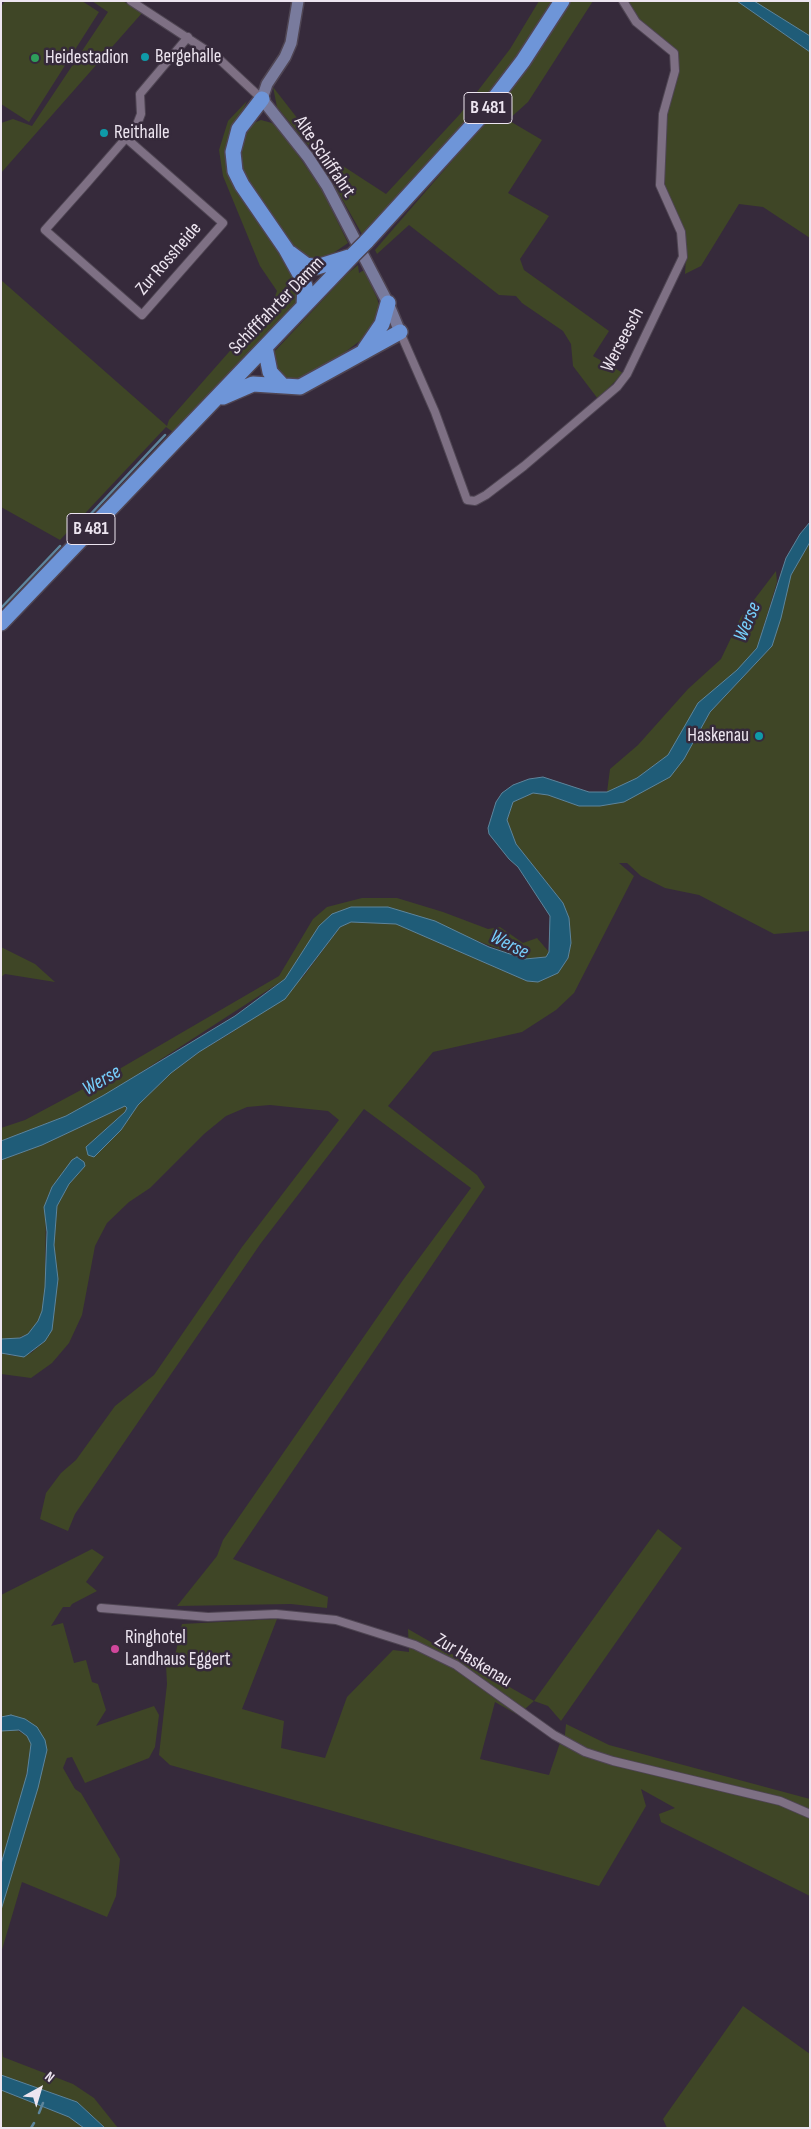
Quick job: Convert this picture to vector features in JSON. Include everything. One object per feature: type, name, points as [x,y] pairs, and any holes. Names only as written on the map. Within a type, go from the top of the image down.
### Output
[{"type":"highway","name":"Schifffahrter Damm","points":[[1,623],[354,255],[481,116],[524,61],[562,1]]},
{"type":"highway","name":"B 481","points":[[262,99],[245,118],[239,129],[233,152],[235,172],[286,249],[305,286],[304,306]]},
{"type":"highway","name":"B 481","points":[[286,249],[306,265],[317,267],[354,255]]},
{"type":"highway","name":"B 481","points":[[364,351],[382,324],[388,303]]},
{"type":"highway","name":"B 481","points":[[214,400],[253,384],[300,386],[400,332]]},
{"type":"highway","points":[[265,347],[270,372],[283,386]]},
{"type":"street","points":[[132,1],[218,58],[262,99],[267,84],[291,43],[298,1]]},
{"type":"street","name":"Werseesch","points":[[400,332],[435,412],[468,500],[475,500],[486,495],[524,466],[617,387],[627,374],[683,257],[681,232],[660,185],[663,114],[675,71],[674,53],[636,22],[623,1]]},
{"type":"street","name":"Zur Rossheide","points":[[126,138],[223,223],[142,315],[45,230],[139,121],[140,94],[188,38]]},
{"type":"street","name":"Alte Schiffahrt","points":[[262,99],[298,144],[327,186],[388,303],[400,332]]},
{"type":"street","name":"Zur Haskenau","points":[[101,1608],[208,1616],[276,1614],[336,1620],[415,1645],[456,1665],[554,1735],[585,1752],[612,1761],[780,1801],[810,1814]]},
{"type":"green space","name":"Heidestadion","points":[[5,1],[82,1],[99,12],[29,122],[1,104],[1,7]]},
{"type":"green space","points":[[92,1],[123,1],[142,13],[1,173],[1,123],[13,119],[32,126],[108,12]]},
{"type":"green space","points":[[539,1],[555,1],[533,40],[457,138],[362,234],[318,157],[277,107],[273,87],[326,155],[386,194],[460,114],[510,49]]},
{"type":"green space","points":[[570,1],[593,1],[528,102],[508,120],[542,140],[508,193],[549,216],[520,259],[524,270],[609,331],[593,356],[623,373],[598,399],[573,366],[571,344],[563,331],[522,303],[516,296],[499,295],[409,225],[377,254],[375,250],[490,117],[542,48]]},
{"type":"green space","points":[[627,1],[737,1],[810,52],[810,238],[763,207],[739,204],[701,266],[685,274],[686,256],[663,184],[665,113],[677,54],[639,21]]},
{"type":"green space","points":[[754,1],[810,1],[810,36],[756,4]]},
{"type":"green space","points":[[247,101],[231,137],[230,173],[237,193],[290,266],[301,291],[296,306],[173,432],[166,427],[60,540],[1,507],[1,280],[167,426],[169,420],[273,302],[277,291],[260,266],[223,176],[219,150],[228,121]]},
{"type":"green space","points":[[261,120],[272,123],[287,139],[322,190],[348,243],[329,256],[314,260],[302,256],[290,244],[244,180],[239,151],[251,124]]},
{"type":"green space","points":[[358,265],[359,273],[364,270],[377,298],[380,309],[378,320],[365,337],[336,359],[297,381],[283,379],[272,364],[274,352],[347,274]]},
{"type":"green space","points":[[810,542],[810,931],[774,934],[699,895],[665,888],[641,876],[627,863],[619,863],[634,876],[574,993],[556,1010],[522,1032],[433,1052],[388,1106],[477,1175],[485,1187],[233,1559],[328,1597],[327,1608],[291,1604],[177,1606],[217,1556],[223,1540],[403,1280],[471,1188],[364,1109],[261,1243],[75,1514],[68,1531],[40,1519],[46,1493],[61,1473],[76,1460],[115,1406],[154,1375],[242,1247],[339,1120],[328,1111],[270,1105],[247,1107],[226,1116],[204,1134],[150,1188],[129,1202],[107,1223],[95,1246],[82,1315],[69,1343],[52,1363],[31,1378],[1,1374],[1,1353],[14,1356],[31,1353],[45,1341],[52,1330],[58,1279],[54,1245],[57,1206],[69,1184],[82,1169],[84,1162],[77,1157],[72,1160],[52,1187],[46,1201],[45,1287],[42,1311],[38,1321],[28,1334],[13,1340],[4,1340],[1,1339],[1,1160],[42,1145],[125,1106],[127,1107],[125,1112],[86,1147],[94,1157],[121,1130],[138,1105],[171,1073],[199,1052],[231,1033],[303,977],[340,927],[351,922],[396,924],[527,981],[538,982],[558,973],[568,958],[571,943],[569,918],[563,903],[516,844],[507,820],[513,802],[533,793],[548,795],[579,806],[600,806],[624,802],[684,759],[710,712],[772,646],[791,575]]},
{"type":"green space","points":[[776,571],[777,582],[757,648],[668,755],[637,778],[607,792],[610,769],[638,745],[688,689],[721,659],[741,617]]},
{"type":"green space","points":[[362,898],[397,898],[443,912],[488,929],[500,927],[523,943],[537,938],[549,952],[546,957],[525,959],[388,907],[319,926],[285,979],[112,1091],[66,1116],[1,1141],[1,1128],[25,1120],[109,1075],[279,976],[313,919],[327,907]]},
{"type":"green space","points":[[1,947],[35,964],[55,982],[5,974],[1,977]]},
{"type":"green space","points":[[658,1529],[682,1548],[561,1721],[548,1706],[534,1701]]},
{"type":"green space","points":[[92,1549],[104,1557],[86,1582],[97,1591],[72,1604],[70,1607],[63,1607],[51,1626],[63,1623],[74,1663],[86,1660],[92,1682],[98,1684],[106,1710],[96,1726],[154,1706],[159,1715],[155,1747],[149,1758],[85,1783],[72,1757],[67,1758],[63,1768],[75,1789],[81,1793],[120,1859],[116,1896],[107,1917],[22,1882],[1,1953],[1,1910],[46,1755],[11,1715],[1,1717],[1,1595]]},
{"type":"green space","points":[[277,1619],[242,1709],[284,1721],[281,1748],[325,1758],[347,1697],[393,1650],[409,1652],[408,1629],[534,1701],[518,1715],[495,1702],[480,1759],[549,1775],[561,1740],[564,1744],[566,1724],[609,1745],[810,1799],[810,1896],[661,1822],[659,1814],[675,1808],[641,1789],[646,1806],[599,1886],[170,1765],[159,1755],[167,1684],[166,1665],[175,1656],[182,1624]]},
{"type":"green space","points":[[15,1729],[27,1736],[31,1743],[31,1749],[25,1782],[1,1864],[1,1731]]},
{"type":"green space","points":[[743,2006],[810,2054],[810,2128],[667,2128],[663,2119]]},
{"type":"green space","points":[[1,2041],[3,2057],[73,2084],[94,2098],[118,2128],[105,2128],[77,2102],[1,2075]]},
{"type":"green space","points":[[1,2090],[69,2117],[84,2128],[1,2128]]},
{"type":"water","points":[[737,1],[754,1],[810,36],[810,52]]},
{"type":"water","points":[[810,522],[810,542],[791,575],[772,646],[710,712],[684,759],[670,777],[624,802],[600,806],[579,806],[548,795],[533,793],[513,802],[507,820],[516,844],[563,903],[569,918],[571,943],[568,958],[558,973],[538,982],[527,981],[396,924],[351,922],[340,927],[285,999],[199,1052],[171,1073],[138,1105],[121,1130],[94,1157],[88,1155],[86,1147],[125,1112],[127,1108],[125,1106],[42,1145],[1,1160],[1,1141],[66,1116],[104,1095],[235,1016],[285,979],[319,926],[332,914],[351,907],[388,907],[435,921],[489,947],[525,959],[546,957],[549,952],[550,916],[518,867],[489,834],[488,828],[496,802],[502,793],[513,785],[529,779],[543,777],[589,792],[607,792],[637,778],[668,755],[698,703],[737,670],[757,648],[786,558],[800,534]]},
{"type":"water","points":[[77,1157],[84,1162],[85,1166],[69,1184],[57,1206],[54,1245],[58,1279],[52,1330],[45,1341],[24,1357],[1,1353],[1,1339],[20,1338],[28,1334],[38,1321],[42,1311],[47,1232],[44,1207],[52,1187],[72,1160]]},
{"type":"water","points":[[11,1715],[25,1719],[37,1727],[45,1740],[47,1750],[38,1788],[1,1910],[1,1864],[27,1774],[31,1744],[27,1736],[19,1730],[1,1731],[1,1717]]},
{"type":"water","points":[[1,2075],[77,2102],[105,2128],[84,2128],[69,2117],[1,2090]]},
{"type":"waterway","points":[[70,536],[165,435]]},
{"type":"waterway","points":[[1,608],[60,546]]},
{"type":"waterway","points":[[39,2113],[43,2103]]},
{"type":"waterway","points":[[31,2128],[34,2123]]},
{"type":"place","name":"Bergehalle","points":[[145,57]]},
{"type":"place","name":"Heidestadion","points":[[35,58]]},
{"type":"place","name":"Reithalle","points":[[104,133]]},
{"type":"place","name":"Haskenau","points":[[759,736]]},
{"type":"place","name":"Ringhotel Landhaus Eggert","points":[[115,1649]]},
{"type":"water label","name":"Werse","points":[[748,622]]},
{"type":"water label","name":"Werse","points":[[509,945]]},
{"type":"water label","name":"Werse","points":[[102,1081]]}]
